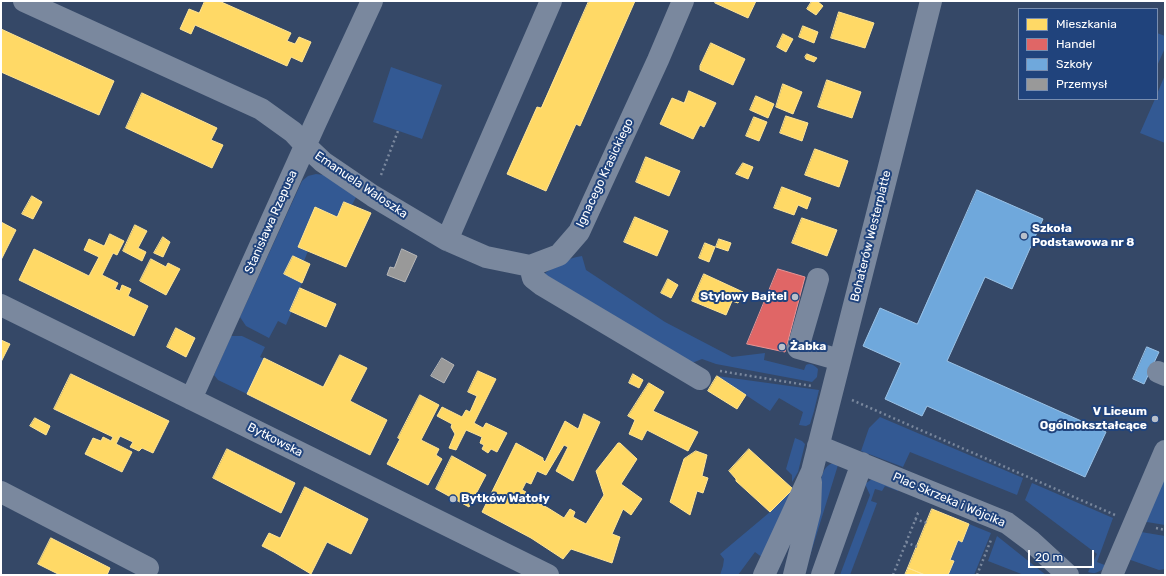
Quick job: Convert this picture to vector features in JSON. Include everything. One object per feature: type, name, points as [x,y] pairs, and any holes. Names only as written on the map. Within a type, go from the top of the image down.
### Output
[{"type":"street","name":"Emanuela Waloszka","points":[[24,1],[48,6],[261,109],[293,132],[324,162],[373,196],[446,240]]},
{"type":"street","name":"Stanisława Rzepusa","points":[[191,399],[372,1]]},
{"type":"street","points":[[551,1],[446,240],[486,257],[530,266],[533,278],[542,285],[700,379]]},
{"type":"street","name":"Ignacego Krasickiego","points":[[530,266],[559,255],[578,232],[658,60],[683,1]]},
{"type":"street","name":"Bohaterów Westerplatte","points":[[764,575],[812,470],[931,1]]},
{"type":"street","points":[[818,279],[798,348],[840,360]]},
{"type":"street","name":"Bytkowska","points":[[1,305],[548,575]]},
{"type":"street","name":"Plac Skrzeka i Wójcika","points":[[818,446],[1007,523],[1031,541],[1068,575]]},
{"type":"street","points":[[1112,575],[1165,451]]},
{"type":"street","points":[[822,575],[862,464]]},
{"type":"street","name":"Bohaterów Westerplatte","points":[[794,575],[810,511],[812,470]]},
{"type":"street","points":[[1,492],[148,568]]},
{"type":"path","points":[[373,196],[398,131]]},
{"type":"path","points":[[846,397],[1134,523]]},
{"type":"path","points":[[893,575],[915,518],[918,513],[924,509]]},
{"type":"path","points":[[915,518],[927,523]]},
{"type":"path","points":[[977,575],[1000,520]]},
{"type":"path","points":[[906,542],[917,546]]},
{"type":"shaded area","points":[[1158,33],[1165,36],[1165,48],[1158,64]]},
{"type":"shaded area","points":[[391,67],[442,85],[422,139],[373,122]]},
{"type":"shaded area","points":[[1165,75],[1165,143],[1140,133],[1155,100],[1158,100],[1158,92]]},
{"type":"shaded area","points":[[316,174],[324,175],[356,197],[352,205],[344,202],[337,217],[315,208],[298,247],[308,251],[304,261],[293,256],[284,274],[302,283],[290,310],[292,311],[286,325],[278,321],[269,338],[246,326],[240,317],[302,181],[308,176]]},
{"type":"shaded area","points":[[582,256],[586,270],[665,322],[732,357],[765,353],[764,360],[804,370],[806,365],[813,365],[818,369],[817,377],[812,382],[716,364],[702,359],[692,363],[544,274],[562,262],[571,258]]},
{"type":"shaded area","points":[[231,336],[242,336],[265,347],[260,357],[264,359],[247,394],[218,380],[214,375]]},
{"type":"shaded area","points":[[717,376],[819,390],[810,424],[806,426],[799,425],[803,412],[779,398],[770,411]]},
{"type":"shaded area","points":[[880,417],[1023,478],[1017,495],[910,452],[903,467],[861,451],[869,428]]},
{"type":"shaded area","points":[[795,438],[805,444],[798,472],[792,482],[792,475],[786,469]]},
{"type":"shaded area","points":[[833,463],[838,465],[804,575],[821,478],[827,466]]},
{"type":"shaded area","points":[[1165,467],[1165,525],[1141,521]]},
{"type":"shaded area","points":[[872,479],[898,489],[898,491],[885,486],[882,491],[875,489],[871,501],[877,503],[850,575],[840,575],[870,495],[865,484]]},
{"type":"shaded area","points":[[1032,483],[1113,518],[1097,562],[1107,566],[1096,573],[1088,572],[1097,554],[1025,500]]},
{"type":"shaded area","points":[[793,489],[763,558],[755,552],[738,575],[720,575],[724,559],[720,554],[770,512]]},
{"type":"shaded area","points":[[969,524],[991,533],[974,575],[948,575],[954,561],[950,560],[958,540],[962,542]]},
{"type":"shaded area","points":[[1135,531],[1165,536],[1165,569],[1159,570],[1125,558]]},
{"type":"shaded area","points":[[997,536],[1046,575],[1024,575],[988,561]]},
{"type":"building: Mieszkania","points":[[205,1],[219,1],[291,33],[287,41],[295,44],[299,37],[311,42],[302,62],[291,57],[287,66],[195,25],[191,34],[180,29],[189,9],[199,13]]},
{"type":"building: Mieszkania","points":[[589,1],[635,1],[580,126],[576,124],[546,191],[507,174],[537,107],[541,108]]},
{"type":"building: Mieszkania","points":[[716,1],[756,1],[748,18],[715,3]]},
{"type":"building: Mieszkania","points":[[812,1],[817,1],[823,6],[816,15],[807,9]]},
{"type":"building: Mieszkania","points":[[839,12],[874,23],[865,48],[831,38]]},
{"type":"building: Mieszkania","points":[[803,26],[818,32],[814,43],[799,37]]},
{"type":"building: Mieszkania","points":[[1,29],[114,81],[99,115],[1,72]]},
{"type":"building: Mieszkania","points":[[783,34],[793,39],[786,52],[777,47]]},
{"type":"building: Mieszkania","points":[[711,43],[745,59],[733,85],[700,70],[700,66]]},
{"type":"building: Mieszkania","points":[[807,54],[817,58],[814,62],[806,59],[805,57]]},
{"type":"building: Mieszkania","points":[[827,80],[861,92],[852,118],[818,107]]},
{"type":"building: Mieszkania","points":[[783,84],[802,92],[793,114],[776,107]]},
{"type":"building: Mieszkania","points":[[689,91],[716,103],[704,127],[700,125],[693,139],[660,124],[672,98],[684,103]]},
{"type":"building: Mieszkania","points":[[142,93],[217,128],[211,140],[223,145],[212,168],[126,128]]},
{"type":"building: Mieszkania","points":[[756,96],[774,104],[768,118],[750,110]]},
{"type":"building: Mieszkania","points":[[786,116],[808,123],[802,141],[780,133]]},
{"type":"building: Mieszkania","points":[[754,117],[767,122],[759,141],[746,136]]},
{"type":"building: Mieszkania","points":[[815,149],[848,161],[839,187],[805,175]]},
{"type":"building: Mieszkania","points":[[646,157],[680,171],[669,196],[636,182]]},
{"type":"building: Mieszkania","points":[[743,163],[753,167],[748,179],[736,174]]},
{"type":"building: Mieszkania","points":[[782,187],[811,198],[807,209],[798,205],[794,215],[774,208]]},
{"type":"building: Mieszkania","points":[[32,196],[42,202],[33,219],[22,214]]},
{"type":"building: Mieszkania","points":[[344,202],[371,213],[346,267],[298,247],[315,207],[337,217]]},
{"type":"building: Mieszkania","points":[[635,217],[668,231],[657,256],[624,242]]},
{"type":"building: Mieszkania","points":[[802,218],[837,230],[827,256],[792,243]]},
{"type":"building: Mieszkania","points":[[1,222],[16,230],[1,260]]},
{"type":"building: Mieszkania","points":[[135,225],[147,231],[138,248],[146,252],[142,261],[123,251]]},
{"type":"building: Mieszkania","points":[[110,234],[124,241],[117,255],[113,253],[102,275],[118,283],[115,289],[120,291],[122,285],[131,289],[128,296],[148,306],[134,336],[19,280],[34,249],[89,276],[99,257],[84,250],[89,239],[104,246]]},
{"type":"building: Mieszkania","points":[[163,237],[170,242],[163,257],[154,253]]},
{"type":"building: Mieszkania","points":[[719,239],[731,243],[728,251],[716,247]]},
{"type":"building: Mieszkania","points":[[705,243],[715,247],[709,262],[699,258]]},
{"type":"building: Mieszkania","points":[[293,256],[310,264],[302,283],[284,274]]},
{"type":"building: Mieszkania","points":[[151,259],[166,267],[168,263],[180,269],[166,295],[140,281]]},
{"type":"building: Mieszkania","points":[[704,274],[743,292],[738,303],[732,301],[726,315],[692,301]]},
{"type":"building: Mieszkania","points":[[668,279],[678,285],[671,298],[661,293]]},
{"type":"building: Mieszkania","points":[[300,288],[336,304],[326,327],[290,311]]},
{"type":"building: Mieszkania","points":[[176,328],[195,338],[186,357],[167,347]]},
{"type":"building: Mieszkania","points":[[1,340],[10,344],[1,362]]},
{"type":"building: Mieszkania","points":[[340,355],[367,368],[350,401],[387,420],[370,455],[247,394],[264,358],[323,387]]},
{"type":"building: Mieszkania","points":[[478,371],[496,379],[474,423],[483,428],[486,423],[507,433],[497,452],[491,449],[488,453],[482,449],[484,445],[480,443],[482,437],[466,430],[456,450],[449,448],[455,434],[451,427],[452,424],[437,416],[442,407],[462,417],[466,410],[470,412],[477,396],[468,392]]},
{"type":"building: Mieszkania","points":[[71,374],[169,421],[153,453],[142,448],[139,451],[130,447],[133,442],[120,436],[116,444],[132,452],[122,472],[85,454],[93,438],[101,441],[103,437],[111,441],[113,437],[54,409]]},
{"type":"building: Mieszkania","points":[[633,374],[643,380],[639,388],[629,383]]},
{"type":"building: Mieszkania","points":[[717,376],[746,395],[737,409],[708,391]]},
{"type":"building: Mieszkania","points":[[649,383],[664,392],[653,411],[698,432],[688,451],[647,430],[642,440],[629,434],[635,420],[628,416]]},
{"type":"building: Mieszkania","points":[[420,395],[439,405],[421,440],[439,449],[436,455],[442,459],[428,485],[387,464],[400,439],[398,438]]},
{"type":"building: Mieszkania","points":[[584,414],[600,422],[573,481],[556,471],[568,447],[564,445],[546,475],[537,471],[531,484],[526,482],[522,490],[526,492],[525,496],[564,518],[570,509],[575,512],[573,517],[586,524],[604,495],[596,471],[618,443],[620,443],[637,459],[621,484],[642,499],[631,515],[623,509],[612,534],[620,537],[612,563],[571,549],[563,559],[531,538],[482,512],[516,443],[543,458],[545,462],[565,421],[578,429]]},
{"type":"building: Mieszkania","points":[[35,418],[50,426],[46,435],[30,426]]},
{"type":"building: Mieszkania","points":[[227,449],[295,483],[281,513],[213,478]]},
{"type":"building: Mieszkania","points":[[749,449],[793,489],[770,512],[736,481],[729,471]]},
{"type":"building: Mieszkania","points":[[696,451],[707,455],[702,476],[708,478],[703,493],[697,491],[690,515],[670,502],[684,459]]},
{"type":"building: Mieszkania","points":[[452,456],[486,475],[469,507],[436,489]]},
{"type":"building: Mieszkania","points":[[305,487],[368,519],[351,554],[327,542],[311,574],[262,546],[269,533],[280,538]]},
{"type":"building: Mieszkania","points":[[932,509],[969,524],[962,542],[958,540],[950,560],[954,561],[948,575],[925,575],[908,568]]},
{"type":"building: Mieszkania","points":[[51,538],[110,568],[107,575],[60,575],[38,564]]},
{"type":"building: Mieszkania","points":[[908,568],[925,575],[905,575]]},
{"type":"building: Handel","points":[[778,269],[805,277],[785,352],[747,344]]},
{"type":"building: Szkoły","points":[[977,190],[1043,219],[1012,289],[985,277],[947,361],[1106,432],[1085,477],[927,406],[922,416],[885,399],[901,363],[863,346],[880,308],[917,324]]},
{"type":"building: Szkoły","points":[[1147,347],[1159,352],[1144,384],[1133,379]]},
{"type":"building: Przemysł","points":[[402,249],[417,256],[405,282],[387,275],[390,267],[394,268]]},
{"type":"building: Przemysł","points":[[442,358],[454,365],[444,383],[431,376]]},
{"type":"place","name":"Szkoła Podstawowa nr 8","points":[[1024,236]]},
{"type":"place","name":"Stylowy Bajtel","points":[[795,297]]},
{"type":"place","name":"Żabka","points":[[782,347]]},
{"type":"place","name":"V Liceum Ogólnokształcące","points":[[1155,419]]},
{"type":"place","name":"Bytków Watoły","points":[[453,499]]}]
